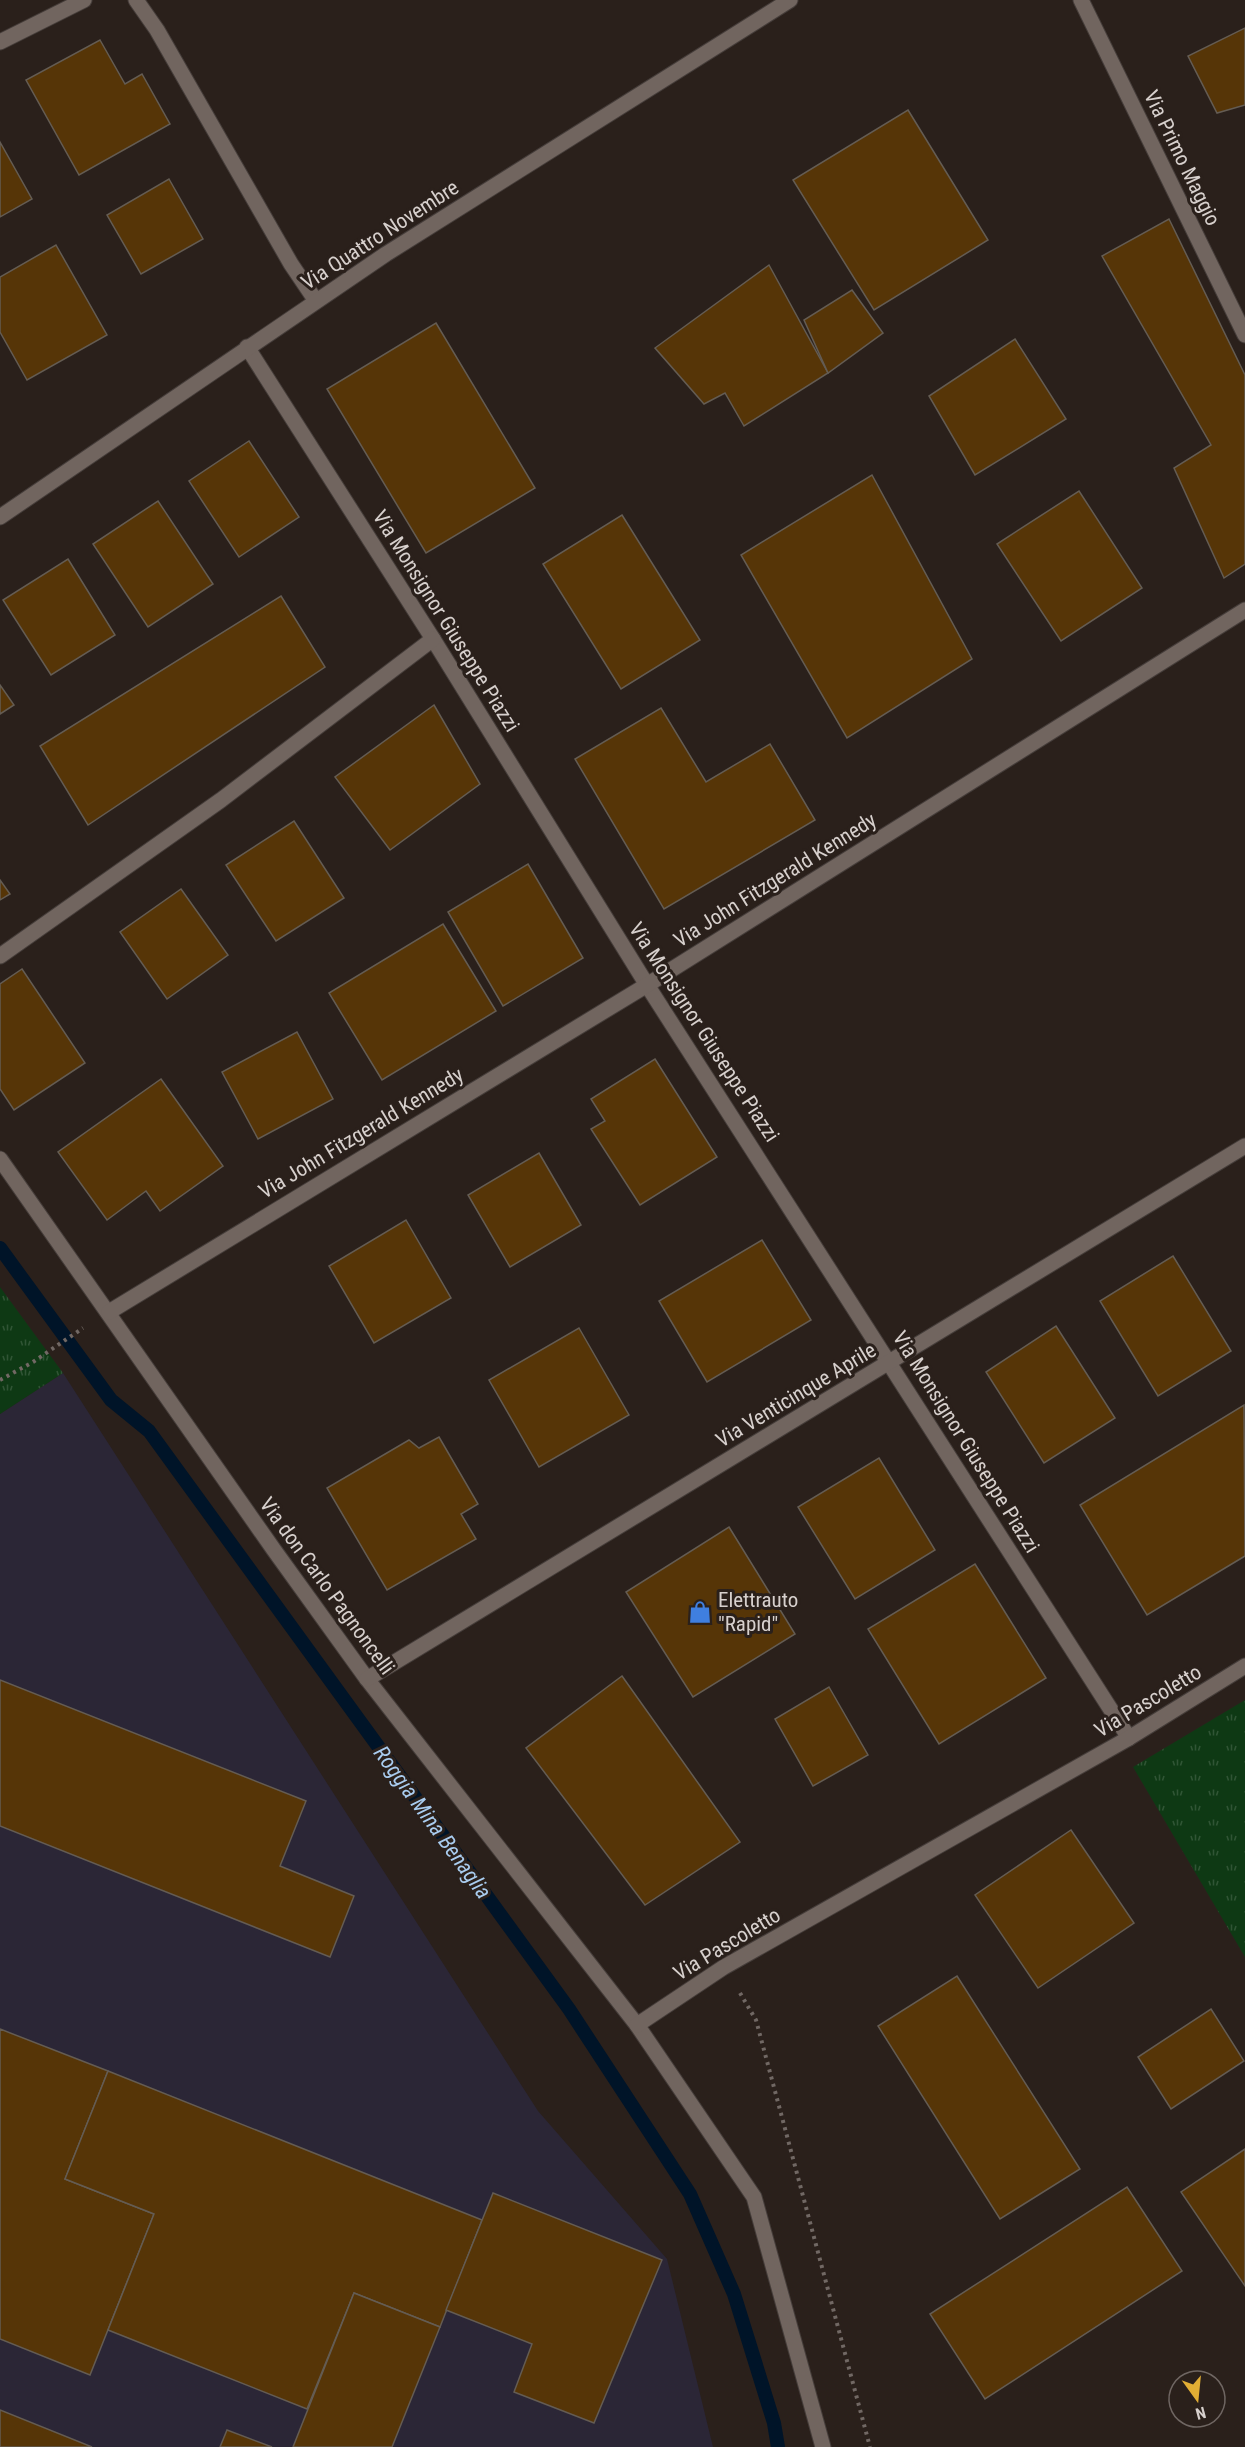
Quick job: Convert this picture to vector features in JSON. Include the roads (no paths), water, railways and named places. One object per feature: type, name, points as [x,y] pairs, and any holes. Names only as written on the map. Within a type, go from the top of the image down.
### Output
[{"type":"street","points":[[0,42],[84,0]]},
{"type":"street","points":[[136,0],[157,30],[291,264],[316,301]]},
{"type":"street","name":"Via Quattro Novembre","points":[[0,517],[386,254],[790,0]]},
{"type":"street","name":"Via Primo Maggio","points":[[1081,0],[1245,335]]},
{"type":"street","name":"Via Monsignor Giuseppe Piazzi","points":[[247,347],[433,639],[647,985],[1129,1738]]},
{"type":"street","name":"Via John Fitzgerald Kennedy","points":[[109,1312],[647,985],[1245,610]]},
{"type":"street","points":[[0,956],[221,800],[433,639]]},
{"type":"street","name":"Via Venticinque Aprile","points":[[367,1679],[1245,1146]]},
{"type":"street","name":"Via don Carlo Pagnoncelli","points":[[0,1159],[367,1679],[637,2025]]},
{"type":"street","name":"Via Pascoletto","points":[[637,2025],[724,1967],[1129,1738],[1245,1666]]},
{"type":"street","points":[[637,2025],[754,2198],[823,2447]]},
{"type":"waterway","name":"Roggia Mina Benaglia","points":[[0,1248],[111,1400],[149,1431],[569,2009],[690,2194],[734,2294],[774,2423],[778,2447]]},
{"type":"place","name":"Elettrauto \"Rapid\"","points":[[700,1612]]}]
